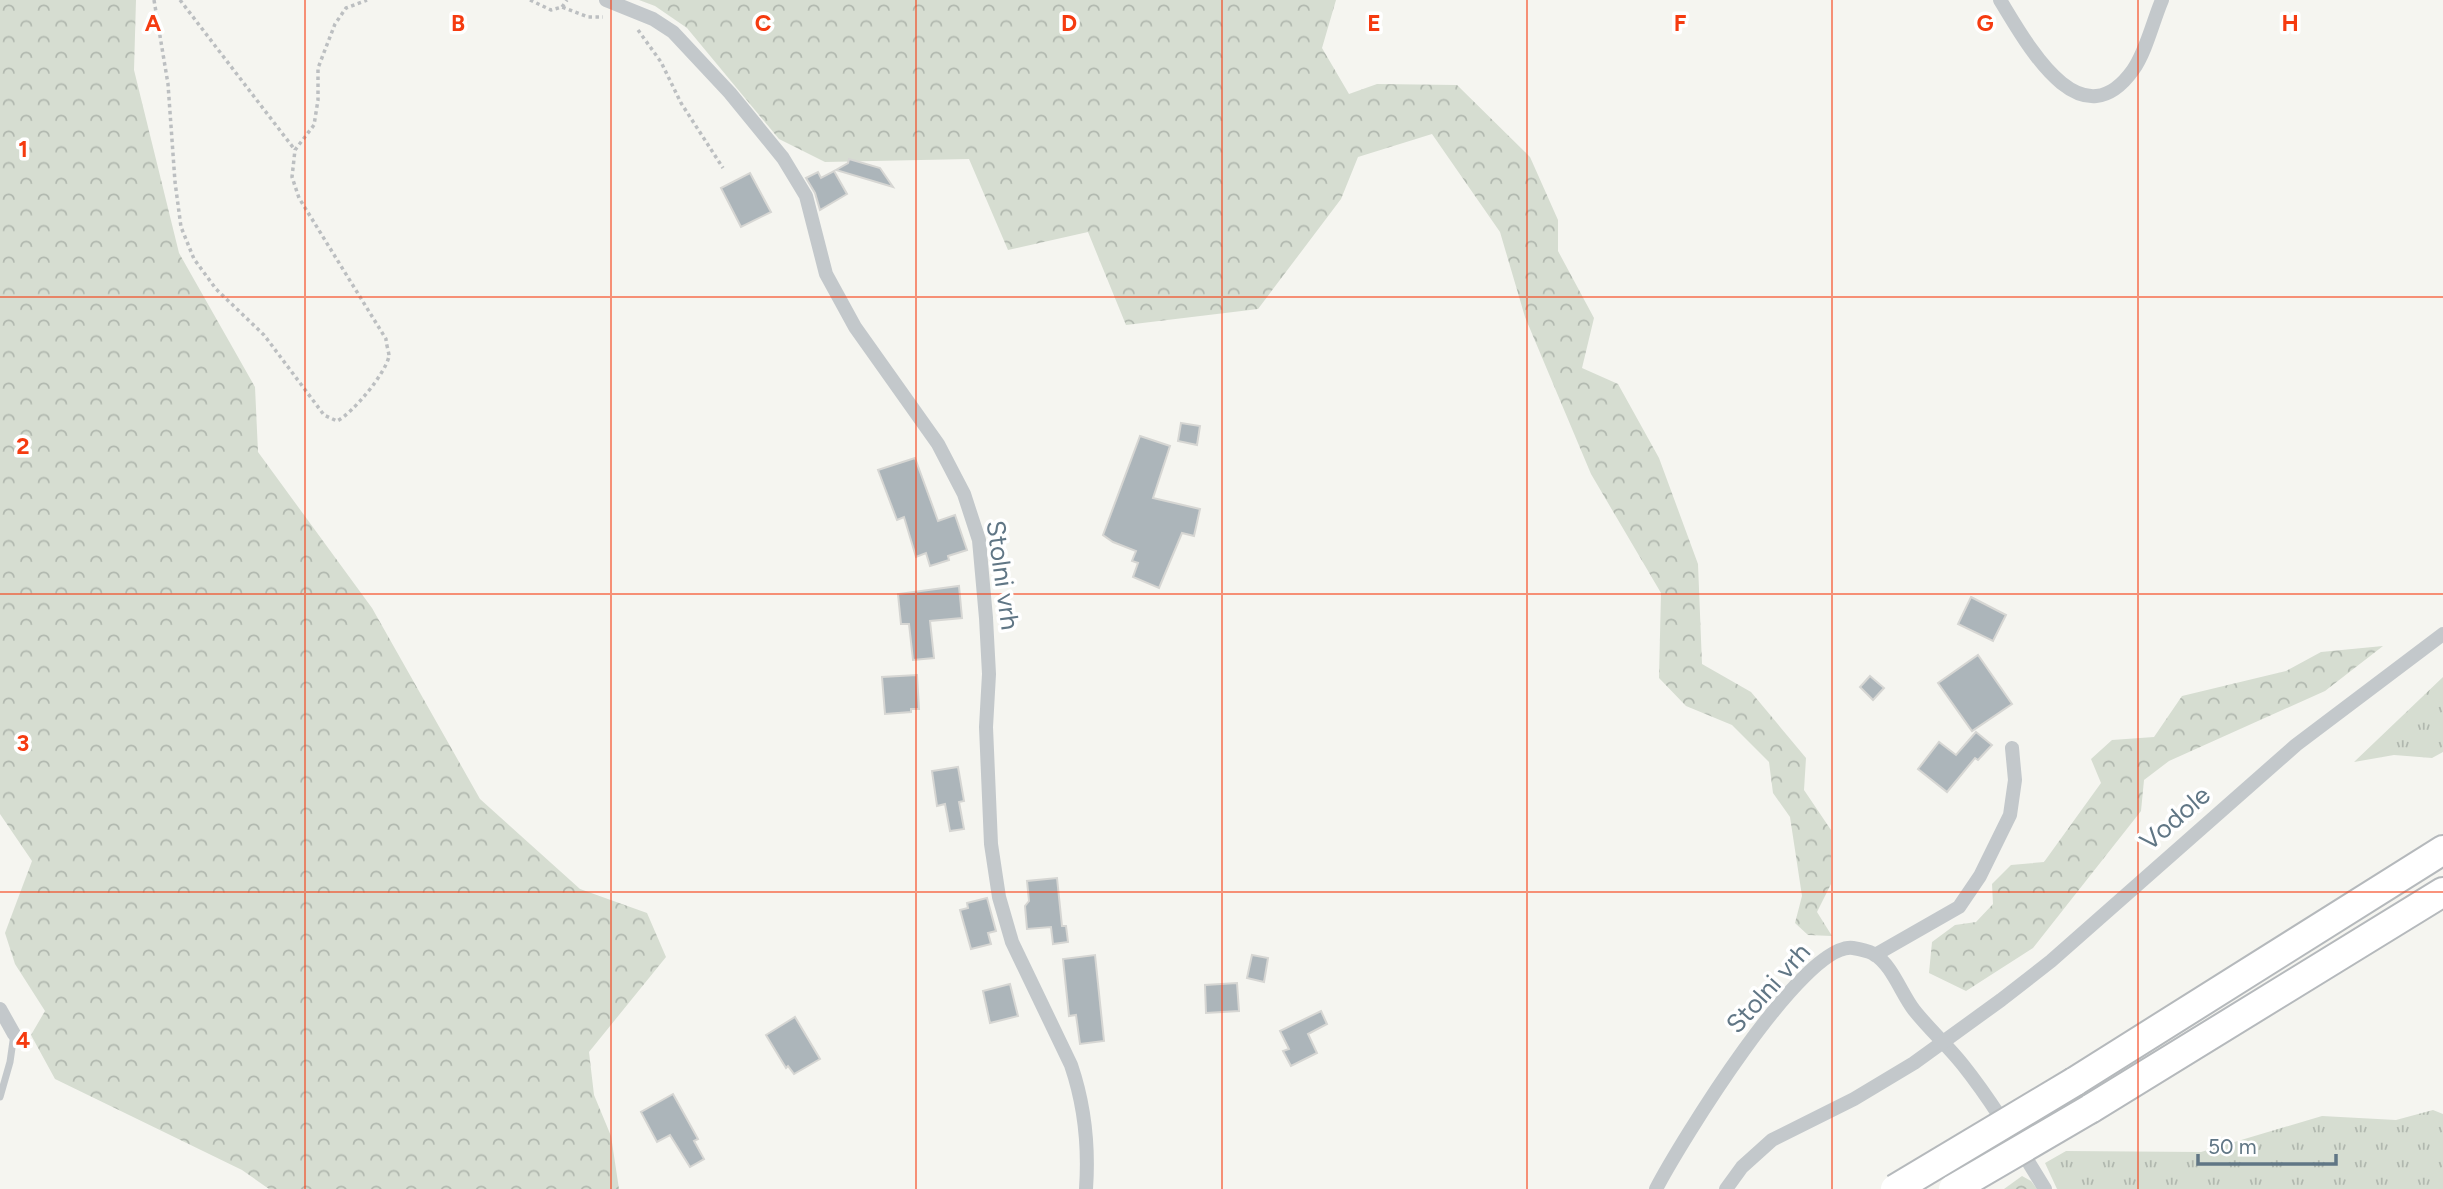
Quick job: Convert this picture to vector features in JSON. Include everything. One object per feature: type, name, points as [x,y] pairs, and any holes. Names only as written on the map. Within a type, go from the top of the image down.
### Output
[{"type":"highway","points":[[1895,1189],[2074,1082],[2443,850]]},
{"type":"highway","points":[[1953,1189],[2090,1109],[2443,892]]},
{"type":"street","name":"Stolni vrh","points":[[606,0],[653,19],[673,32],[723,85],[783,158],[806,196],[826,274],[855,327],[938,444],[964,494],[979,540],[989,674],[986,727],[991,844],[999,897],[1012,942],[1078,1084],[1086,1125],[1086,1189]]},
{"type":"street","points":[[2000,0],[2029,47],[2050,73],[2067,89],[2088,96],[2102,94],[2119,86],[2135,68],[2162,0]]},
{"type":"street","name":"Vodole","points":[[1726,1189],[1742,1167],[1772,1140],[1854,1099],[1943,1044],[2051,961],[2296,745],[2443,634]]},
{"type":"street","points":[[2012,748],[2015,780],[2010,815],[1980,876],[1959,907],[1875,955],[1913,1008],[1961,1062],[1987,1097],[2045,1189]]},
{"type":"street","name":"Stolni vrh","points":[[1656,1189],[1730,1067],[1807,973],[1839,950],[1851,947],[1875,955]]},
{"type":"street","points":[[0,1009],[14,1034]]},
{"type":"lane","points":[[0,1097],[10,1062],[14,1034]]},
{"type":"path","points":[[154,0],[168,84],[181,228],[194,259],[216,289],[264,335],[324,415],[337,421],[345,417],[378,379],[389,356],[386,339],[299,198],[292,177],[295,150],[314,125],[318,100],[318,68],[335,24],[346,8],[367,0]]},
{"type":"path","points":[[180,0],[295,150]]},
{"type":"path","points":[[530,0],[551,10],[562,7],[588,17],[614,18]]},
{"type":"path","points":[[562,7],[567,0]]},
{"type":"path","points":[[633,23],[661,62],[681,103],[723,168]]},
{"type":"green space","points":[[0,0],[136,0],[134,70],[179,253],[255,387],[258,452],[372,608],[480,799],[580,889],[647,913],[666,957],[589,1052],[594,1095],[611,1136],[619,1189],[269,1189],[242,1170],[55,1079],[31,1035],[45,1011],[15,964],[5,933],[32,861],[0,814]]},
{"type":"green space","points":[[639,0],[1336,0],[1322,48],[1349,94],[1377,84],[1457,85],[1530,157],[1558,220],[1558,251],[1594,318],[1582,368],[1618,384],[1659,458],[1698,564],[1702,664],[1751,692],[1806,758],[1804,790],[1831,830],[1831,884],[1817,912],[1832,936],[1808,935],[1795,923],[1802,896],[1790,817],[1773,793],[1769,762],[1732,725],[1686,706],[1659,678],[1661,593],[1591,474],[1525,317],[1500,232],[1432,134],[1358,157],[1341,199],[1258,309],[1126,325],[1088,232],[1008,250],[969,159],[825,162],[779,139],[687,28],[655,6]]},
{"type":"green space","points":[[2383,646],[2325,691],[2169,761],[2144,780],[2141,811],[2033,948],[1966,991],[1929,973],[1932,942],[1955,925],[1976,922],[1993,904],[1992,884],[2011,865],[2044,862],[2101,783],[2091,759],[2112,740],[2154,737],[2182,696],[2286,671],[2321,652]]},
{"type":"green space","points":[[2443,677],[2443,752],[2432,758],[2394,755],[2354,762]]},
{"type":"green space","points":[[2433,1110],[2443,1114],[2443,1189],[2057,1189],[2045,1163],[2066,1151],[2201,1152],[2322,1116],[2396,1120]]},
{"type":"green space","points":[[2022,1176],[2031,1181],[2037,1189],[2004,1189]]},
{"type":"building","points":[[849,159],[880,168],[893,187],[836,170],[848,163]]},
{"type":"building","points":[[834,171],[847,194],[820,210],[815,193],[806,178],[818,172],[821,178]]},
{"type":"building","points":[[750,173],[771,212],[741,227],[721,188]]},
{"type":"building","points":[[1181,423],[1200,426],[1197,445],[1178,441]]},
{"type":"building","points":[[1140,436],[1170,446],[1153,498],[1200,509],[1194,536],[1182,533],[1159,588],[1133,577],[1138,563],[1132,561],[1136,551],[1103,535]]},
{"type":"building","points":[[915,458],[938,521],[955,515],[967,550],[930,566],[926,553],[916,557],[904,517],[897,520],[878,470]]},
{"type":"building","points":[[959,586],[962,618],[930,621],[934,658],[913,660],[909,624],[901,624],[898,594]]},
{"type":"building","points":[[1971,597],[2006,615],[1993,641],[1958,624]]},
{"type":"building","points":[[1978,655],[2012,704],[1972,731],[1938,683]]},
{"type":"building","points":[[917,675],[919,709],[885,714],[882,677]]},
{"type":"building","points":[[1870,676],[1884,688],[1873,700],[1860,687]]},
{"type":"building","points":[[1976,732],[1992,745],[1978,760],[1975,758],[1947,792],[1918,769],[1939,742],[1956,755]]},
{"type":"building","points":[[958,767],[964,801],[959,802],[964,829],[950,831],[945,804],[937,806],[932,771]]},
{"type":"building","points":[[1057,878],[1062,926],[1066,926],[1068,942],[1053,944],[1051,927],[1027,929],[1025,906],[1029,901],[1027,881]]},
{"type":"building","points":[[987,898],[996,931],[988,933],[991,944],[971,949],[960,910],[968,908],[967,903]]},
{"type":"building","points":[[1095,955],[1104,1041],[1080,1044],[1076,1015],[1069,1016],[1063,959]]},
{"type":"building","points":[[1252,955],[1268,958],[1264,982],[1247,978]]},
{"type":"building","points":[[1237,983],[1239,1011],[1206,1013],[1205,985]]},
{"type":"building","points":[[1010,984],[1018,1016],[990,1023],[983,991]]},
{"type":"building","points":[[1321,1011],[1327,1024],[1308,1034],[1317,1053],[1291,1066],[1283,1051],[1289,1049],[1280,1031]]},
{"type":"building","points":[[795,1017],[820,1059],[794,1074],[788,1066],[786,1068],[766,1035]]},
{"type":"building","points":[[673,1094],[698,1139],[694,1141],[704,1159],[690,1167],[670,1135],[657,1142],[641,1112]]}]
